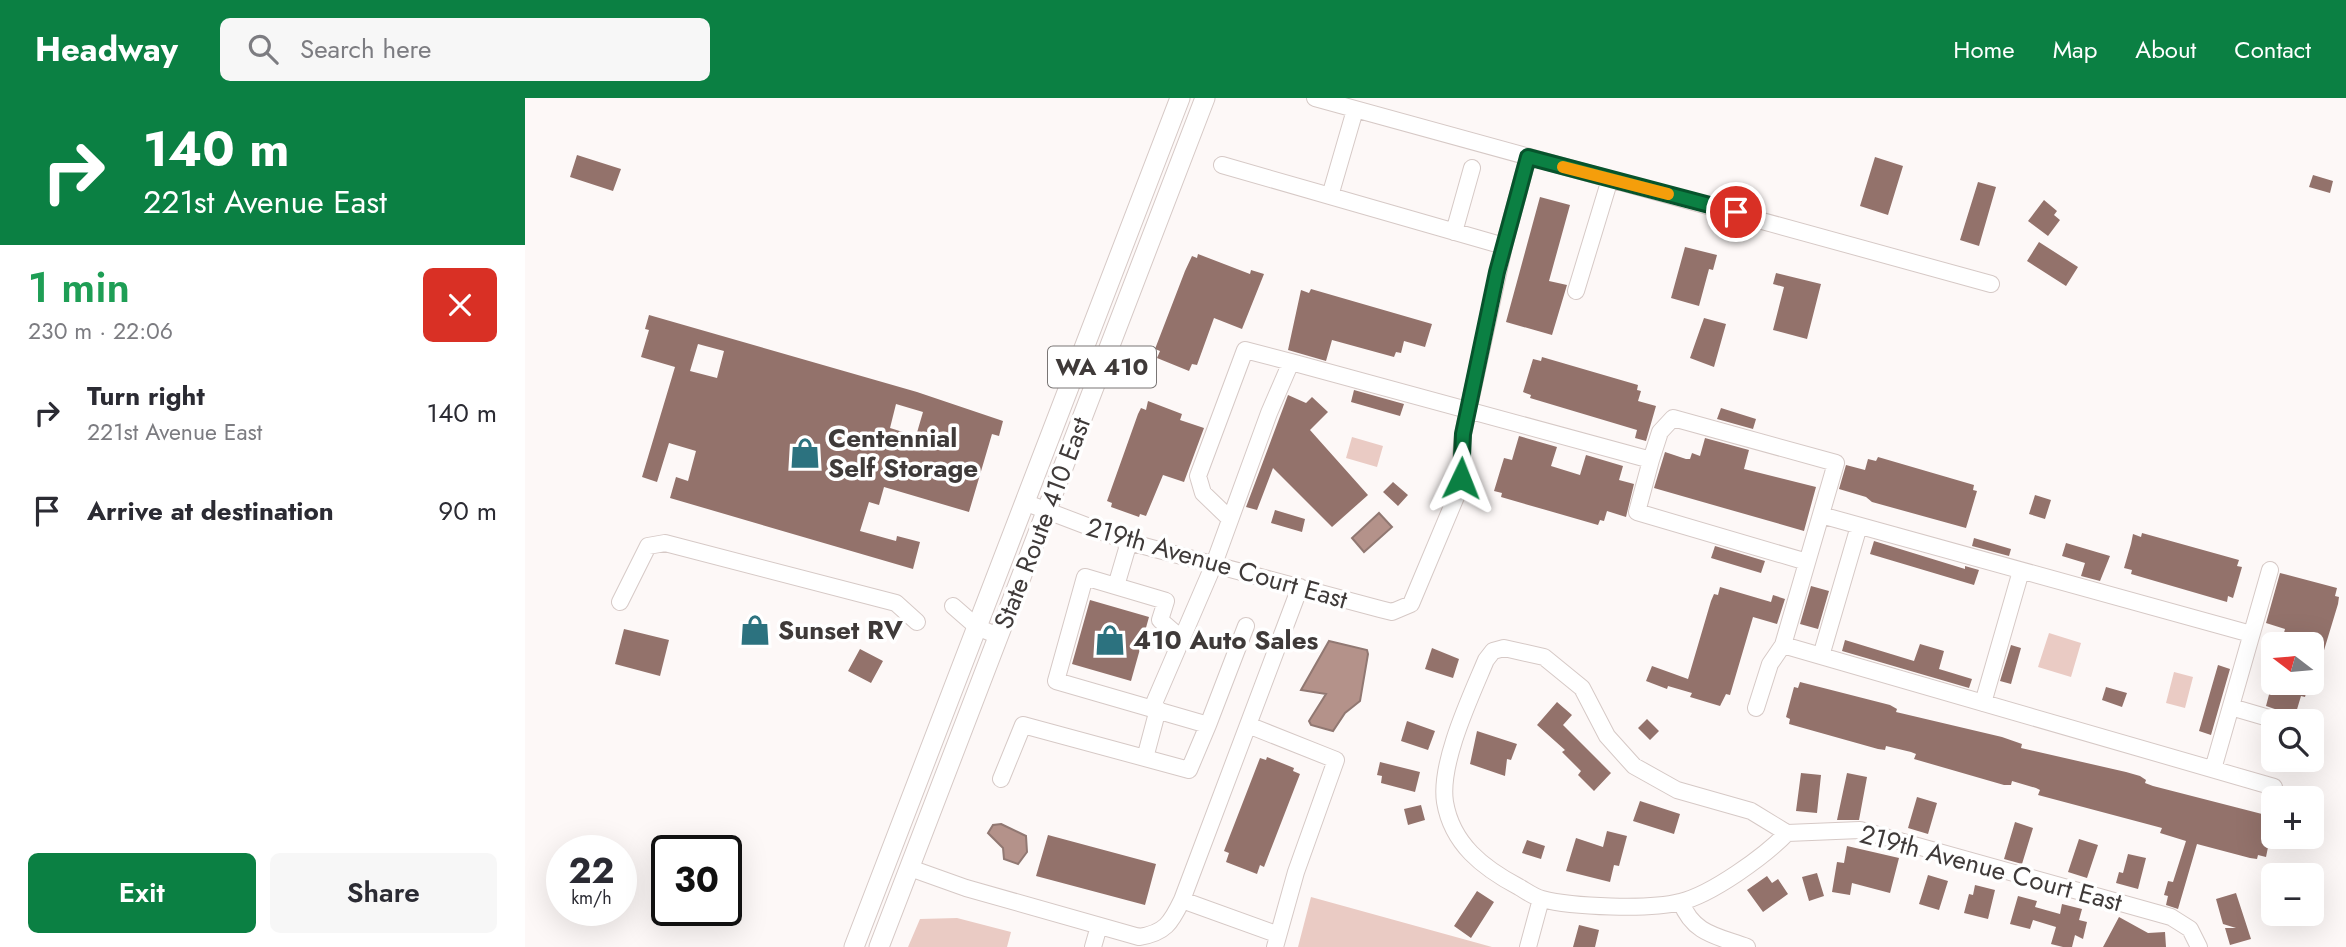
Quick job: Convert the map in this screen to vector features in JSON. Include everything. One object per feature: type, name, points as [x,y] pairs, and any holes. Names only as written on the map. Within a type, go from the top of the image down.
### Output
[{"type":"main road","name":"State Route 410 East","points":[[854,947],[1180,98]]},
{"type":"main road","name":"State Route 410 East","points":[[879,947],[1205,98]]},
{"type":"street","points":[[1315,98],[1991,284]]},
{"type":"street","points":[[1330,197],[1355,110]]},
{"type":"street","points":[[1469,410],[1504,246],[1528,157]]},
{"type":"street","points":[[1222,165],[1504,246]]},
{"type":"street","points":[[1454,232],[1472,169]]},
{"type":"street","points":[[1576,291],[1611,179]]},
{"type":"street","points":[[1230,519],[1203,493],[1198,476],[1245,349],[1651,460]]},
{"type":"street","points":[[1145,758],[1155,709],[1291,362]]},
{"type":"street","name":"219th Avenue Court East","points":[[1024,502],[1129,542],[1392,612],[1411,604],[1455,502],[1461,478],[1463,434],[1469,410]]},
{"type":"street","points":[[1756,708],[1770,664],[1783,645],[1836,463],[1673,418],[1660,432],[1637,512],[1807,562]]},
{"type":"street","points":[[1821,515],[2251,634]]},
{"type":"street","points":[[1821,656],[1859,526]]},
{"type":"street","points":[[1116,586],[1129,542]]},
{"type":"street","points":[[620,601],[648,546],[666,543],[896,603],[917,622]]},
{"type":"street","points":[[2213,769],[2270,570]]},
{"type":"street","points":[[1983,703],[2021,571]]},
{"type":"street","points":[[1182,639],[1160,620],[1166,601],[1085,577],[1056,681],[1208,725]]},
{"type":"street","points":[[910,868],[966,888],[1139,937],[1157,934],[1172,919],[1182,900],[1300,587]]},
{"type":"street","points":[[953,606],[977,627],[999,636]]},
{"type":"street","points":[[1001,779],[1023,725],[1189,770],[1246,626]]},
{"type":"street","points":[[1783,645],[2271,786]]},
{"type":"street","points":[[1504,648],[1524,650],[1558,666],[1582,688],[1607,736],[1621,754],[1644,773],[1677,790],[1751,811],[1787,833],[1749,867],[1681,902],[1598,905],[1541,899],[1488,869],[1459,839],[1451,826],[1445,799],[1446,773],[1486,660],[1493,651],[1504,648]]},
{"type":"street","points":[[2231,707],[2261,716]]},
{"type":"street","points":[[1182,900],[1276,941],[1336,760],[1248,725]]},
{"type":"street","name":"219th Avenue Court East","points":[[1787,833],[1838,829],[1883,835],[2171,917],[2190,929],[2200,947]]},
{"type":"street","points":[[1528,947],[1541,899]]},
{"type":"street","points":[[1681,902],[1687,920],[1698,929],[1747,947]]},
{"type":"street","points":[[1093,947],[1099,926]]},
{"type":"shaded area","points":[[1352,437],[1383,446],[1377,467],[1346,458]]},
{"type":"shaded area","points":[[1379,513],[1392,527],[1364,552],[1352,538]]},
{"type":"shaded area","points":[[2049,633],[2081,643],[2071,677],[2038,667]]},
{"type":"shaded area","points":[[1329,641],[1367,650],[1368,654],[1360,701],[1345,713],[1333,731],[1311,725],[1309,721],[1326,694],[1301,690]]},
{"type":"shaded area","points":[[2174,672],[2193,677],[2185,708],[2166,703]]},
{"type":"shaded area","points":[[1001,824],[1026,836],[1027,852],[1018,864],[1004,859],[1003,848],[988,833],[993,825]]},
{"type":"shaded area","points":[[1311,897],[1492,947],[1298,947]]},
{"type":"shaded area","points":[[957,918],[1011,932],[1007,947],[908,947],[920,919]]},
{"type":"building","points":[[577,155],[621,169],[613,191],[570,177]]},
{"type":"building","points":[[1875,157],[1903,166],[1888,215],[1860,206]]},
{"type":"building","points":[[2313,175],[2333,181],[2330,193],[2309,187]]},
{"type":"building","points":[[1978,182],[1996,187],[1979,246],[1960,240]]},
{"type":"building","points":[[1540,197],[1570,205],[1549,281],[1567,285],[1552,335],[1506,322]]},
{"type":"building","points":[[2044,200],[2057,211],[2054,215],[2060,220],[2048,236],[2028,221]]},
{"type":"building","points":[[2039,242],[2078,267],[2066,286],[2027,261]]},
{"type":"building","points":[[1685,247],[1717,255],[1713,270],[1709,269],[1699,306],[1671,298]]},
{"type":"building","points":[[1198,254],[1250,274],[1251,270],[1264,274],[1242,329],[1214,318],[1197,365],[1192,364],[1189,371],[1157,358],[1160,351],[1155,349],[1185,271],[1192,256],[1197,258]]},
{"type":"building","points":[[1776,273],[1821,284],[1807,339],[1773,330],[1784,287],[1773,284]]},
{"type":"building","points":[[1311,289],[1432,324],[1425,347],[1404,341],[1401,353],[1396,352],[1394,357],[1332,340],[1326,361],[1288,350],[1301,290],[1309,293]]},
{"type":"building","name":"Centennial Self Storage","points":[[649,315],[917,392],[1003,421],[999,436],[992,434],[969,512],[884,487],[879,505],[869,502],[860,531],[896,541],[897,536],[920,542],[913,569],[670,498],[676,477],[688,481],[696,451],[669,443],[657,482],[642,477],[675,367],[641,357],[649,330],[645,329]],"holes":[[[698,344],[724,351],[717,378],[690,371]],[[896,404],[923,412],[916,436],[890,428]]]},
{"type":"building","points":[[1704,318],[1726,324],[1714,367],[1690,358]]},
{"type":"building","points":[[1542,357],[1638,385],[1637,390],[1641,391],[1638,401],[1656,406],[1646,441],[1635,438],[1637,430],[1530,398],[1531,395],[1523,392],[1533,359],[1541,361]]},
{"type":"building","points":[[1354,390],[1404,404],[1400,416],[1351,402]]},
{"type":"building","points":[[1288,395],[1306,403],[1312,397],[1328,412],[1310,430],[1368,495],[1332,527],[1273,468],[1257,510],[1246,507]]},
{"type":"building","points":[[1148,401],[1182,414],[1180,420],[1204,428],[1184,482],[1163,475],[1146,516],[1140,514],[1139,517],[1111,507],[1112,503],[1107,501],[1138,414],[1141,408],[1146,410]]},
{"type":"building","points":[[1721,408],[1756,419],[1753,429],[1717,419]]},
{"type":"building","points":[[1519,436],[1557,447],[1551,466],[1580,475],[1586,455],[1623,466],[1619,480],[1634,484],[1626,517],[1607,511],[1604,521],[1600,520],[1598,525],[1501,497],[1502,493],[1494,491],[1504,458],[1512,460]]},
{"type":"building","points":[[1705,438],[1749,450],[1744,469],[1816,487],[1804,531],[1654,488],[1665,452],[1686,459],[1690,459],[1692,453],[1700,456]]},
{"type":"building","points":[[1878,457],[1974,485],[1973,490],[1977,491],[1966,528],[1872,502],[1866,497],[1839,489],[1846,465],[1865,470],[1868,459],[1876,461]]},
{"type":"building","points":[[1393,482],[1408,495],[1398,506],[1383,492]]},
{"type":"building","points":[[2035,495],[2051,500],[2045,519],[2029,514]]},
{"type":"building","points":[[1275,510],[1305,519],[1302,532],[1271,523]]},
{"type":"building","points":[[2142,533],[2239,560],[2237,566],[2242,567],[2233,598],[2228,596],[2227,602],[2131,574],[2132,570],[2124,568],[2133,534],[2141,537]]},
{"type":"building","points":[[1974,538],[2011,549],[2009,556],[1972,546]]},
{"type":"building","points":[[1874,541],[1965,569],[1965,566],[1979,570],[1974,585],[1870,554]]},
{"type":"building","points":[[2066,543],[2110,556],[2100,581],[2081,576],[2085,563],[2062,556]]},
{"type":"building","points":[[1715,546],[1765,561],[1761,573],[1711,558]]},
{"type":"building","points":[[2280,573],[2337,588],[2335,596],[2339,597],[2338,604],[2324,650],[2324,632],[2284,632],[2285,629],[2266,623]]},
{"type":"building","points":[[1811,586],[1829,591],[1818,629],[1800,624]]},
{"type":"building","points":[[1720,587],[1771,602],[1773,595],[1785,599],[1777,624],[1753,617],[1730,695],[1726,694],[1720,706],[1690,697],[1692,693],[1668,686],[1667,689],[1646,681],[1652,666],[1688,679],[1711,601],[1714,594],[1718,595]]},
{"type":"building","name":"410 Auto Sales","points":[[1090,600],[1149,617],[1131,681],[1072,664]]},
{"type":"building","points":[[624,629],[669,640],[660,676],[615,664]]},
{"type":"building","points":[[1845,640],[1914,661],[1920,644],[1944,651],[1939,669],[1972,679],[1969,688],[1842,651]]},
{"type":"building","points":[[2011,645],[2021,648],[2011,684],[2000,681]]},
{"type":"building","points":[[1432,648],[1459,659],[1453,678],[1425,669]]},
{"type":"building","points":[[860,649],[883,661],[871,683],[848,671]]},
{"type":"building","points":[[2218,665],[2230,669],[2211,735],[2199,731]]},
{"type":"building","points":[[1800,682],[1890,705],[1897,709],[1896,712],[2002,737],[2022,744],[2021,748],[2126,772],[2140,776],[2146,780],[2145,783],[2153,786],[2261,814],[2261,849],[2268,849],[2266,857],[2258,855],[2257,859],[2250,858],[2197,844],[2178,909],[2166,905],[2168,896],[2164,895],[2168,881],[2173,882],[2186,841],[2160,833],[2162,828],[2038,795],[2040,790],[2036,788],[2012,781],[2011,785],[2004,785],[1914,759],[1916,754],[1911,752],[1886,746],[1885,750],[1878,749],[1789,724],[1790,719],[1786,717],[1794,687],[1798,688]]},
{"type":"building","points":[[2106,687],[2127,693],[2122,707],[2102,700]]},
{"type":"building","points":[[2269,695],[2306,695],[2301,696],[2297,709],[2275,709],[2266,706]]},
{"type":"building","points":[[1557,702],[1572,715],[1563,725],[1611,773],[1594,791],[1578,775],[1581,771],[1562,752],[1565,750],[1537,725]]},
{"type":"building","points":[[1647,719],[1659,731],[1650,740],[1638,728]]},
{"type":"building","points":[[1407,721],[1435,731],[1428,750],[1401,741]]},
{"type":"building","points":[[1477,731],[1517,744],[1511,760],[1507,759],[1505,776],[1470,764]]},
{"type":"building","points":[[1267,757],[1294,768],[1293,771],[1300,774],[1264,867],[1260,865],[1257,874],[1226,862],[1229,853],[1224,851],[1260,758],[1266,760]]},
{"type":"building","points":[[1380,762],[1420,772],[1415,792],[1381,783],[1382,776],[1377,775]]},
{"type":"building","points":[[1801,773],[1821,775],[1817,813],[1796,811]]},
{"type":"building","points":[[1847,773],[1867,777],[1859,820],[1837,820]]},
{"type":"building","points":[[1917,797],[1937,803],[1928,834],[1908,828]]},
{"type":"building","points":[[1640,801],[1680,814],[1674,834],[1633,821]]},
{"type":"building","points":[[1421,805],[1425,820],[1408,825],[1404,809]]},
{"type":"building","points":[[2015,822],[2033,828],[2022,864],[2004,859]]},
{"type":"building","points":[[1607,831],[1627,836],[1619,866],[1614,865],[1610,882],[1566,871],[1576,838],[1603,847]]},
{"type":"building","points":[[1048,835],[1156,864],[1145,905],[1036,876]]},
{"type":"building","points":[[2079,839],[2098,845],[2087,878],[2068,872]]},
{"type":"building","points":[[1527,840],[1545,846],[1541,859],[1522,853]]},
{"type":"building","points":[[1847,846],[1899,858],[1890,893],[1852,883],[1850,895],[1832,892],[1837,862],[1844,863]]},
{"type":"building","points":[[2128,854],[2146,858],[2138,889],[2116,883],[2119,872],[2123,873]]},
{"type":"building","points":[[1817,873],[1824,896],[1809,901],[1802,877]]},
{"type":"building","points":[[1928,875],[1948,881],[1939,910],[1919,904]]},
{"type":"building","points":[[1767,876],[1772,883],[1778,879],[1788,894],[1763,912],[1747,890]]},
{"type":"building","points":[[1975,885],[1995,890],[1988,919],[1964,913],[1969,894],[1973,895]]},
{"type":"building","points":[[1477,891],[1494,902],[1471,938],[1454,926]]},
{"type":"building","points":[[2236,893],[2251,939],[2230,945],[2225,928],[2236,928],[2223,924],[2216,899]]},
{"type":"building","points":[[2018,896],[2037,901],[2035,907],[2060,914],[2062,904],[2082,909],[2079,920],[2087,922],[2083,939],[2075,935],[2072,947],[2063,947],[2051,944],[2056,927],[2033,920],[2030,929],[2010,924]]},
{"type":"building","points":[[2119,917],[2148,933],[2165,932],[2166,947],[2103,947]]},
{"type":"building","points":[[1579,925],[1599,930],[1595,947],[1573,947]]},
{"type":"slow traffic","points":[[1563,167],[1668,194]]},
{"type":"place","name":"Centennial Self Storage","points":[[805,453]]},
{"type":"place","name":"Sunset RV","points":[[755,630]]},
{"type":"place","name":"410 Auto Sales","points":[[1110,640]]},
{"type":"route","points":[[1461,478],[1463,434],[1497,272],[1528,157],[1736,212]]}]
